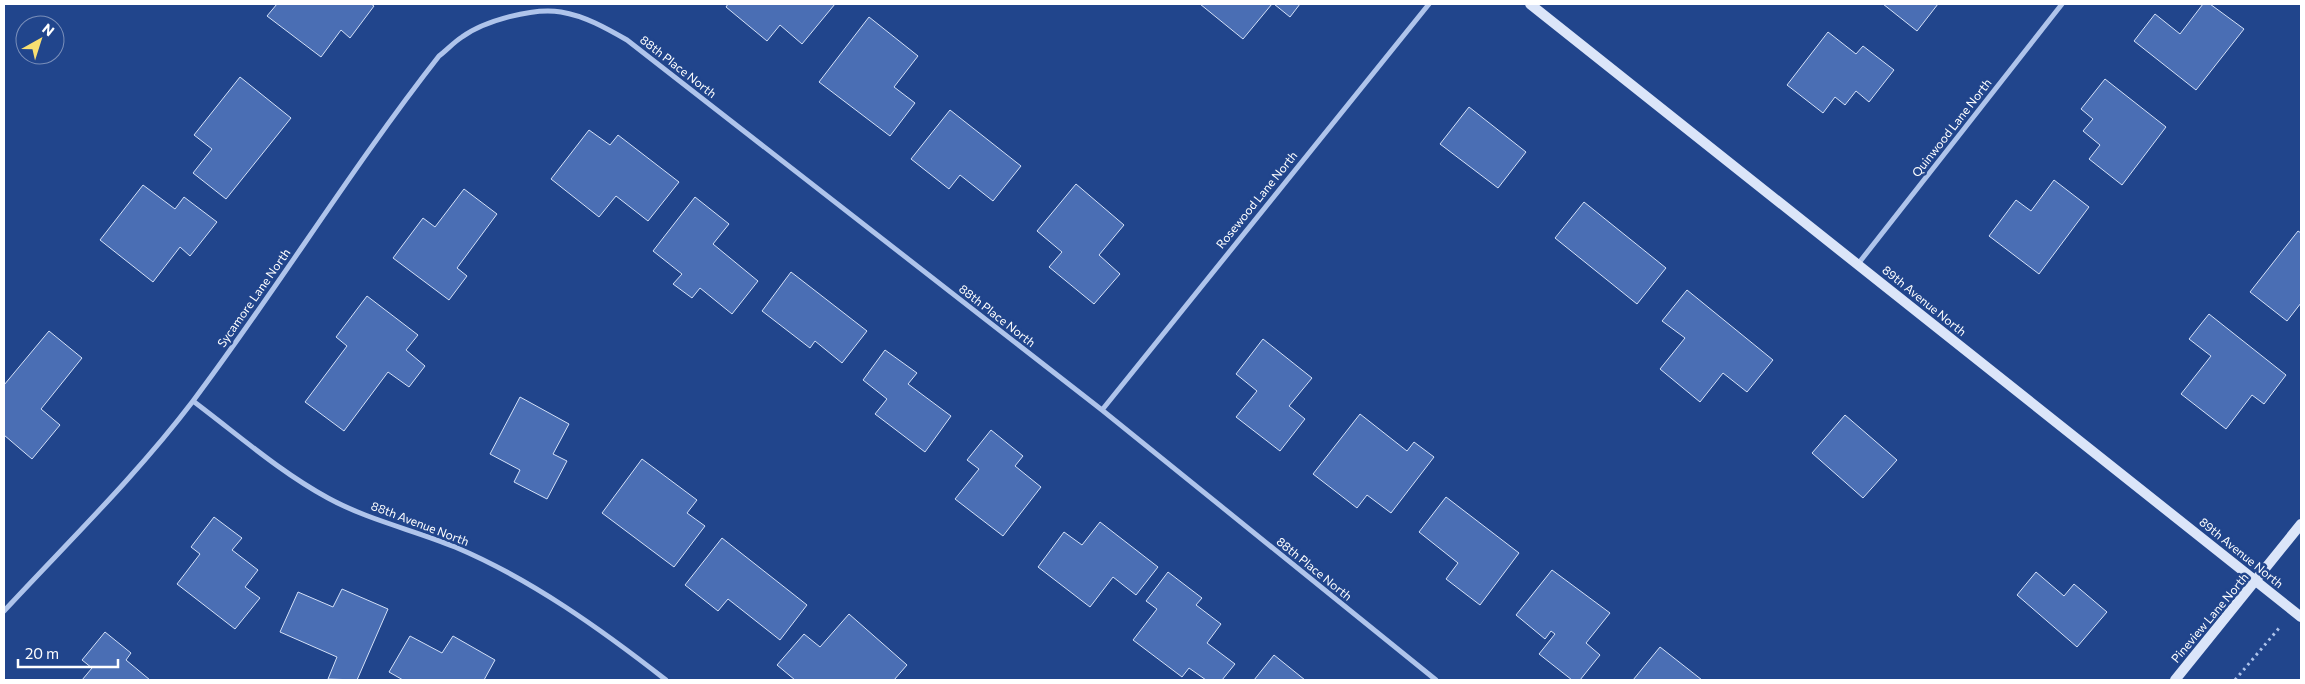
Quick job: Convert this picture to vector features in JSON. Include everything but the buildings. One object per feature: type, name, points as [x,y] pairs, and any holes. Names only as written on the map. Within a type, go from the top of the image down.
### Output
[{"type":"street","name":"Rosewood Lane North","points":[[1102,410],[1429,4]]},
{"type":"street","name":"89th Avenue North","points":[[1530,4],[2301,618]]},
{"type":"street","name":"Quinwood Lane North","points":[[1858,264],[2062,4]]},
{"type":"street","name":"88th Place North","points":[[525,13],[560,11],[593,21],[627,40],[1102,410],[1436,680]]},
{"type":"street","name":"Sycamore Lane North","points":[[4,611],[73,536],[116,494],[193,402],[439,56],[464,36],[491,22],[525,13]]},
{"type":"street","name":"88th Avenue North","points":[[193,402],[285,470],[329,498],[370,516],[456,548],[535,588],[614,640],[666,680]]},
{"type":"street","name":"Pineview Lane North","points":[[2175,680],[2257,582],[2301,524]]},
{"type":"path","points":[[2236,680],[2266,643]]}]
